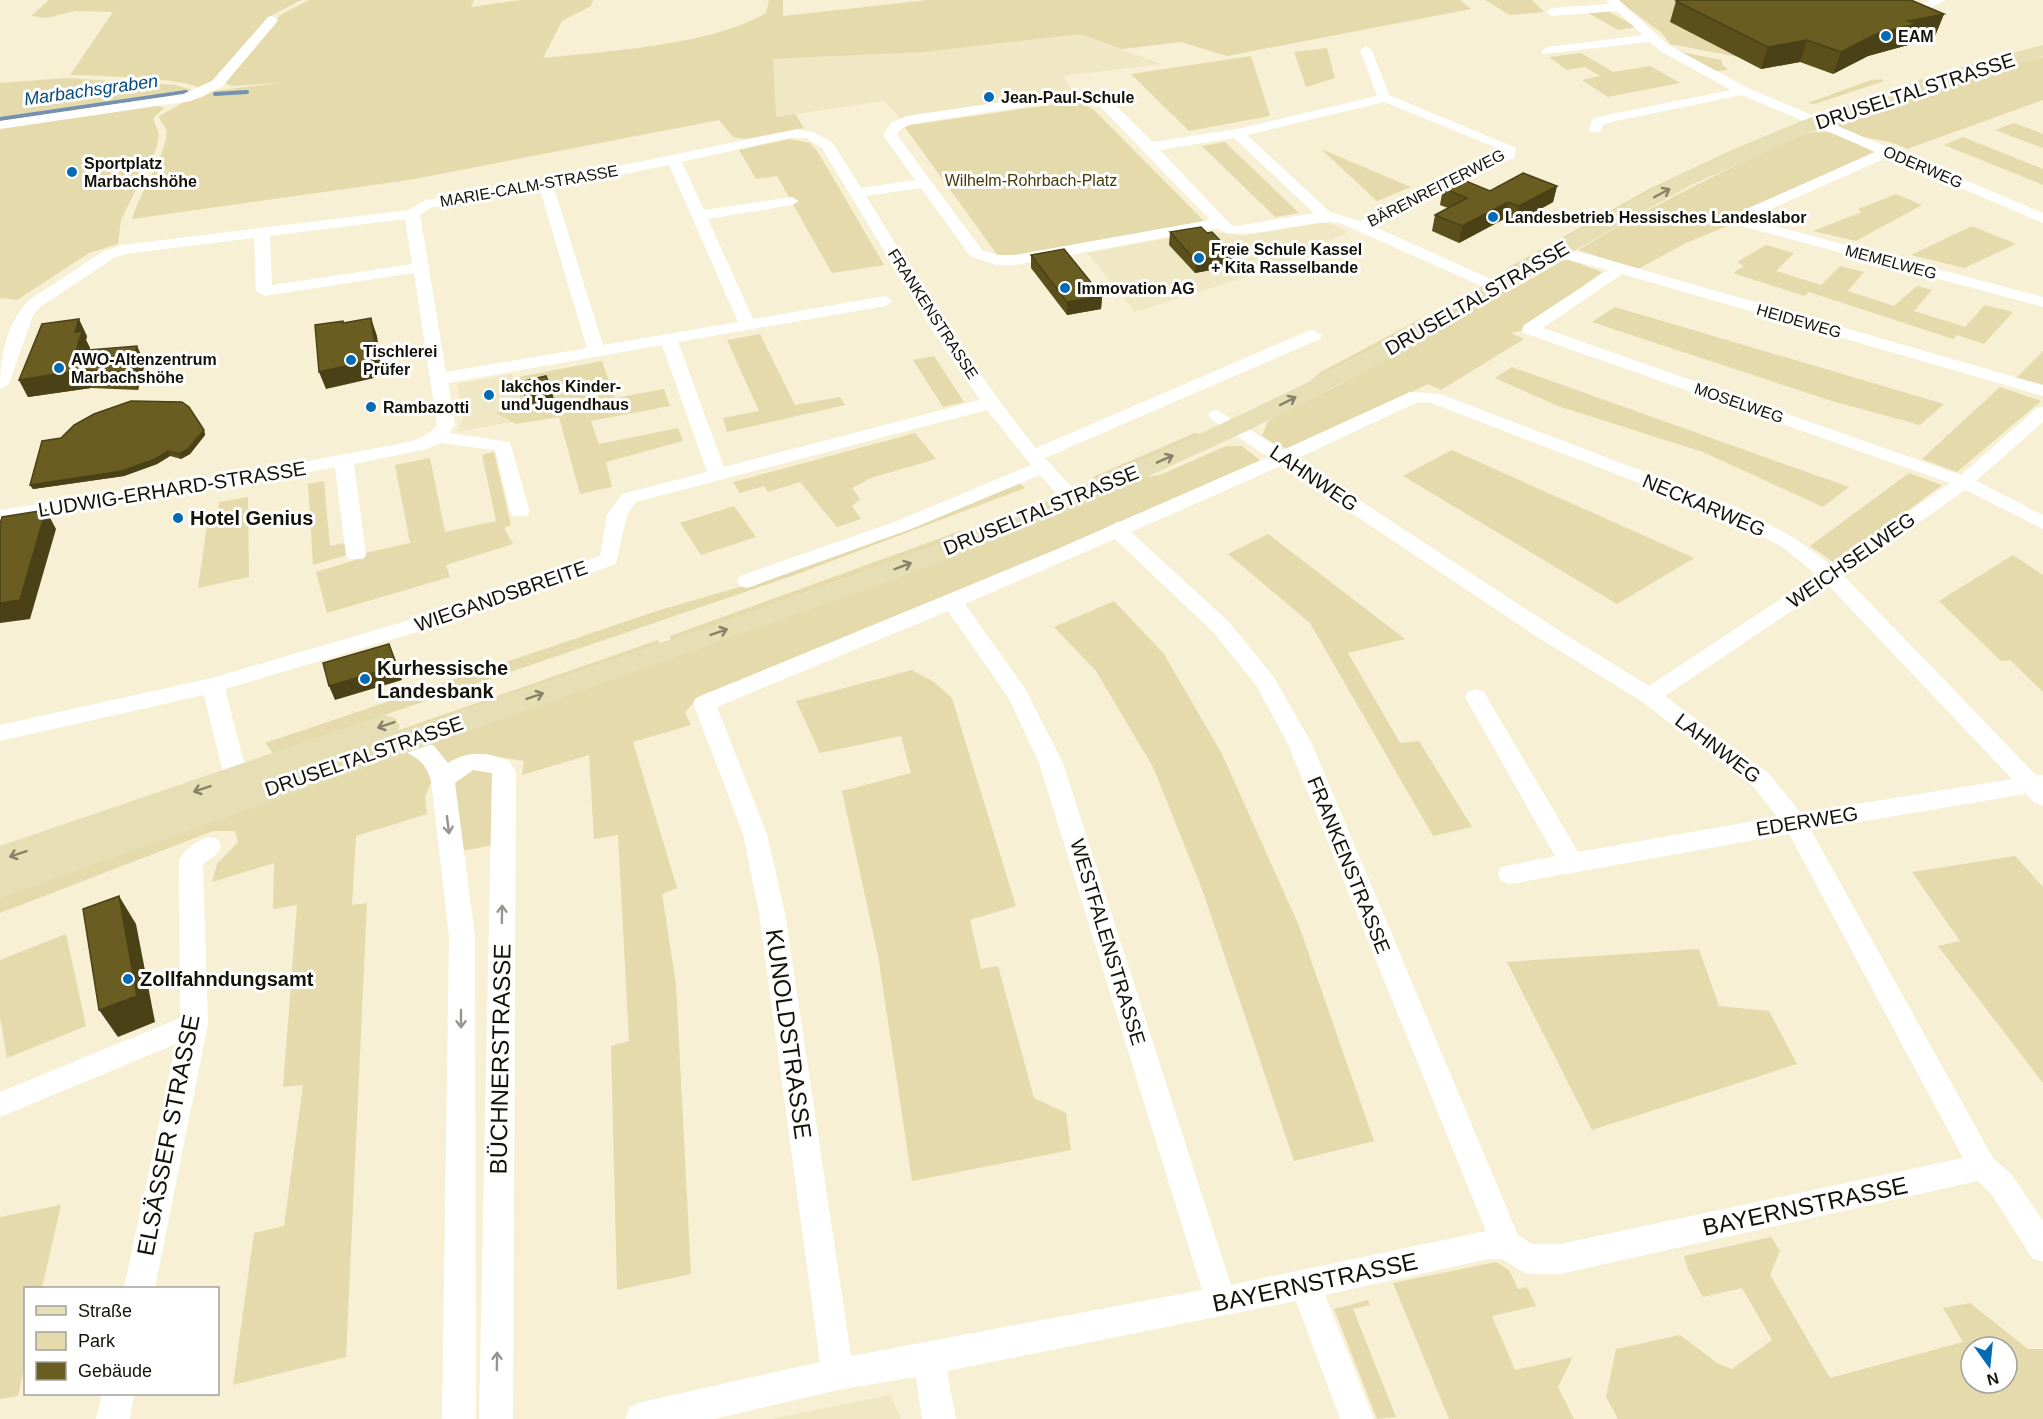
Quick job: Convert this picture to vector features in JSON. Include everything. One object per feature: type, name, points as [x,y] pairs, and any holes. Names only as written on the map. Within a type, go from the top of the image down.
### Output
[{"type":"main road","name":"DRUSELTALSTRASSE","points":[[0,884],[239,788],[832,570],[1052,477],[1226,421],[1369,340],[1556,252],[1682,182],[1810,118],[1887,84],[2043,39]]},
{"type":"main road","name":"DRUSELTALSTRASSE","points":[[1486,283],[1671,170],[1810,118],[2043,50]]},
{"type":"main road","name":"DRUSELTALSTRASSE","points":[[0,860],[239,788],[407,741],[888,572],[1052,477]]},
{"type":"street","points":[[1910,13],[1940,0]]},
{"type":"street","points":[[1552,12],[1615,4]]},
{"type":"street","name":"ODERWEG","points":[[1615,4],[1664,48],[1743,91],[2043,218]]},
{"type":"street","points":[[0,125],[186,98],[202,92],[217,84],[272,20]]},
{"type":"street","points":[[1547,51],[1653,38]]},
{"type":"street","points":[[1150,147],[1237,133],[1384,98],[1366,50]]},
{"type":"street","points":[[1596,129],[1598,123],[1607,119],[1743,91]]},
{"type":"street","points":[[1220,223],[1015,260],[996,260],[976,253],[890,135],[896,126],[907,120],[1068,96],[1100,98],[1150,147],[1220,223],[1236,231],[1325,216],[1362,226],[1486,283]]},
{"type":"street","name":"BÄRENREITERWEG","points":[[1362,226],[1435,187],[1509,155],[1511,151],[1503,144],[1393,99],[1384,98]]},
{"type":"street","name":"MARIE-CALM-STRASSE","points":[[0,384],[29,309],[41,298],[108,255],[122,250],[412,214],[426,204],[546,186],[796,133]]},
{"type":"street","name":"FRANKENSTRASSE","points":[[796,133],[820,139],[857,193],[922,302],[991,403],[1052,477]]},
{"type":"street","points":[[1237,133],[1325,216]]},
{"type":"street","name":"MEMELWEG","points":[[1888,152],[1742,216],[1739,221],[2043,302]]},
{"type":"street","points":[[674,160],[747,324]]},
{"type":"street","points":[[857,193],[925,183]]},
{"type":"street","points":[[546,186],[596,350]]},
{"type":"street","points":[[700,215],[792,201]]},
{"type":"street","points":[[412,214],[446,425],[437,437]]},
{"type":"street","points":[[262,233],[264,291],[422,267]]},
{"type":"street","name":"HEIDEWEG","points":[[1556,252],[1585,258],[2043,391]]},
{"type":"street","name":"MOSELWEG","points":[[1619,269],[1530,329],[1964,482],[2043,523]]},
{"type":"street","points":[[439,379],[596,350],[885,302]]},
{"type":"street","name":"DRUSELTALSTRASSE","points":[[747,581],[904,525],[1052,477],[1314,336]]},
{"type":"street","points":[[668,338],[718,476]]},
{"type":"street","name":"NECKARWEG","points":[[1284,459],[1416,396],[1434,398],[1730,512],[1789,543],[1831,575],[2039,788]]},
{"type":"street","name":"WIEGANDSBREITE","points":[[0,733],[213,685],[444,617],[609,560],[617,515],[629,498],[991,403]]},
{"type":"street","name":"WEICHSELWEG","points":[[1649,696],[1831,575],[1964,482],[2043,412]]},
{"type":"street","name":"LAHNWEG","points":[[1226,421],[1649,696],[1761,780],[1795,823],[1983,1167],[2002,1185],[2043,1248]]},
{"type":"street","name":"LUDWIG-ERHARD-STRASSE","points":[[0,516],[344,461],[408,448],[437,437],[503,446],[520,512]]},
{"type":"street","points":[[953,602],[1284,459]]},
{"type":"street","points":[[344,461],[356,555]]},
{"type":"street","name":"FRANKENSTRASSE","points":[[1119,532],[1221,627],[1265,681],[1300,744],[1507,1245]]},
{"type":"street","name":"KUNOLDSTRASSE","points":[[838,1374],[772,913],[755,834],[704,703],[953,602]]},
{"type":"street","name":"WESTFALENSTRASSE","points":[[953,602],[1018,695],[1051,763],[1221,1302]]},
{"type":"street","points":[[213,685],[239,788]]},
{"type":"street","points":[[1476,697],[1571,863]]},
{"type":"street","name":"BÜCHNERSTRASSE","points":[[407,741],[428,751],[439,764],[462,936],[459,1419]]},
{"type":"street","name":"BÜCHNERSTRASSE","points":[[443,781],[468,761],[489,761],[501,767],[504,772],[496,1419]]},
{"type":"street","name":"EDERWEG","points":[[1510,874],[1795,823],[2039,788]]},
{"type":"street","name":"ELSÄSSER STRASSE","points":[[140,1287],[194,1024],[191,860],[209,846]]},
{"type":"street","points":[[0,1105],[194,1024]]},
{"type":"street","name":"BAYERNSTRASSE","points":[[642,1419],[838,1374],[929,1359],[1221,1302],[1488,1245],[1507,1245],[1527,1259],[1560,1259],[1983,1167]]},
{"type":"street","points":[[1305,1284],[1357,1419]]},
{"type":"street","points":[[929,1359],[939,1419]]},
{"type":"street","points":[[113,1419],[118,1395]]},
{"type":"shaded area","points":[[1080,34],[1161,64],[1063,76],[1076,94],[901,119],[884,101],[776,117],[772,59],[924,52]]},
{"type":"shaded area","points":[[1330,223],[1348,232],[1268,270],[1135,312],[1087,253],[1206,231],[1242,236]]},
{"type":"shaded area","name":"Iakchos Kinder- und Jugendhaus","points":[[512,374],[523,407],[495,413],[511,422],[457,432],[463,418],[457,384]]},
{"type":"shaded area","points":[[890,1395],[901,1419],[772,1419]]},
{"type":"green space","points":[[49,0],[301,0],[269,17],[217,81],[203,90],[179,82],[70,75],[113,12],[75,11],[47,18],[31,16]]},
{"type":"green space","points":[[309,0],[474,0],[471,7],[521,0],[593,0],[591,6],[562,21],[543,58],[658,45],[717,33],[744,24],[766,13],[769,0],[783,0],[783,16],[928,0],[1460,0],[1471,9],[1227,56],[1181,42],[1122,49],[1080,34],[924,52],[773,59],[776,117],[795,114],[804,128],[745,139],[733,137],[719,120],[409,180],[132,219],[164,147],[166,129],[159,116],[190,99],[201,98],[213,91],[280,83],[231,86],[223,82],[280,15]]},
{"type":"green space","points":[[1485,0],[1532,0],[1544,12],[1510,15]]},
{"type":"green space","points":[[1617,0],[1780,0],[1671,22],[1738,57],[1670,44],[1662,33]]},
{"type":"green space","points":[[1606,10],[1636,27],[1618,30],[1588,13]]},
{"type":"green space","points":[[1327,48],[1335,78],[1306,87],[1294,52]]},
{"type":"green space","points":[[1681,52],[1722,60],[1722,64],[1728,70],[1716,71]]},
{"type":"green space","points":[[1581,53],[1613,72],[1650,66],[1680,83],[1608,97],[1582,80],[1600,76],[1585,67],[1567,70],[1549,57]]},
{"type":"green space","points":[[1251,56],[1270,116],[1189,131],[1131,74]]},
{"type":"green space","points":[[2043,57],[2043,100],[1907,149],[1889,142],[1862,137],[1837,125],[1841,119],[1916,93]]},
{"type":"green space","points":[[66,78],[175,85],[195,91],[194,93],[0,124],[0,83]]},
{"type":"green space","points":[[1871,80],[1884,81],[1815,104],[1808,103]]},
{"type":"green space","name":"Wilhelm-Rohrbach-Platz","points":[[1081,102],[1093,109],[1204,221],[1015,256],[998,256],[904,126]]},
{"type":"green space","name":"Sportplatz Marbachshöhe","points":[[155,105],[164,108],[153,118],[159,135],[157,147],[121,220],[118,244],[89,253],[17,300],[0,298],[0,126]]},
{"type":"green space","points":[[2014,123],[2043,134],[2043,148],[1995,130]]},
{"type":"green space","points":[[1822,131],[1837,134],[1874,152],[1744,211],[1731,219],[1732,224],[1686,243],[1638,269],[1578,250],[1658,205],[1770,148],[1801,135]]},
{"type":"green space","points":[[1963,137],[2043,169],[2043,185],[1944,145]]},
{"type":"green space","points":[[790,139],[810,143],[818,152],[884,265],[832,273],[777,176],[756,179],[739,150]]},
{"type":"green space","points":[[1225,142],[1299,213],[1275,217],[1202,146]]},
{"type":"green space","points":[[1747,143],[1511,271],[1506,269],[1649,189]]},
{"type":"green space","points":[[1321,149],[1411,187],[1377,201]]},
{"type":"green space","points":[[1896,194],[1922,205],[1856,241],[1813,231],[1862,212],[1858,209]]},
{"type":"green space","points":[[1972,226],[2016,244],[1964,268],[1911,255]]},
{"type":"green space","points":[[1766,245],[1794,253],[1776,271],[1821,285],[1840,266],[1864,272],[1848,291],[1894,306],[1917,286],[1932,290],[1914,311],[1965,327],[1985,305],[2013,312],[1984,344],[1957,335],[1953,339],[1809,292],[1804,296],[1733,273],[1744,266],[1737,262]]},
{"type":"green space","points":[[1569,260],[1602,272],[1524,330],[1511,333],[1524,339],[1441,390],[1428,384],[1292,449],[1277,446],[1262,436],[1267,423],[1274,416],[1341,384],[1504,291],[1510,291],[1562,261]]},
{"type":"green space","points":[[1615,307],[1944,404],[1920,425],[1832,401],[1592,322]]},
{"type":"green space","points":[[1422,318],[1415,327],[1309,382],[1321,372]]},
{"type":"green space","points":[[760,334],[795,405],[840,397],[845,405],[727,432],[723,418],[759,411],[727,340]]},
{"type":"green space","points":[[2043,351],[2043,386],[2016,378]]},
{"type":"green space","points":[[934,356],[964,402],[943,407],[913,360]]},
{"type":"green space","points":[[602,361],[615,398],[664,389],[670,406],[591,421],[599,444],[678,428],[683,441],[606,462],[612,487],[580,494],[559,417],[516,424],[495,413],[523,406],[513,378]]},
{"type":"green space","points":[[1512,367],[1849,487],[1823,507],[1703,452],[1558,406],[1495,378]]},
{"type":"green space","points":[[2000,387],[2041,401],[1957,472],[1922,459]]},
{"type":"green space","points":[[915,433],[936,459],[871,478],[852,488],[860,499],[852,506],[861,519],[837,527],[800,482],[768,492],[764,486],[740,493],[733,482]]},
{"type":"green space","points":[[1195,433],[1200,434],[1098,481],[1093,477]]},
{"type":"green space","points":[[1226,446],[1242,446],[1262,462],[1124,526],[1118,521],[1101,531],[941,599],[700,696],[685,712],[691,725],[633,742],[677,888],[662,894],[676,985],[691,1274],[617,1290],[611,1046],[629,1041],[618,835],[594,839],[589,755],[522,775],[524,761],[479,754],[432,780],[425,797],[427,814],[356,836],[352,905],[367,903],[346,1357],[233,1385],[254,1233],[284,1226],[303,1085],[283,1087],[297,905],[273,909],[274,863],[212,882],[217,864],[238,842],[235,831],[213,831],[0,913],[0,895],[1144,477],[1160,475]]},
{"type":"green space","points":[[1452,450],[1694,558],[1617,604],[1403,476]]},
{"type":"green space","points":[[494,452],[511,525],[504,528],[513,544],[446,565],[450,577],[327,613],[316,572],[365,557],[365,553],[410,543],[395,465],[430,458],[445,532],[496,521],[482,455]]},
{"type":"green space","points":[[1909,473],[1942,485],[1836,564],[1810,546]]},
{"type":"green space","points":[[324,481],[330,546],[345,543],[347,555],[313,565],[308,484]]},
{"type":"green space","points":[[1019,483],[1025,488],[792,576],[273,753],[265,743],[660,610],[743,586]]},
{"type":"green space","points":[[248,497],[249,577],[198,588],[207,525],[217,523],[219,502]]},
{"type":"green space","points":[[734,506],[756,537],[701,555],[680,523]]},
{"type":"green space","points":[[963,530],[949,541],[671,641],[670,636]]},
{"type":"green space","points":[[1268,534],[1405,639],[1348,653],[1400,743],[1419,741],[1472,827],[1433,836],[1310,623],[1228,554]]},
{"type":"green space","points":[[2013,555],[2043,575],[2043,692],[2010,660],[2001,661],[1939,601]]},
{"type":"green space","points":[[1114,601],[1164,654],[1222,754],[1299,926],[1374,1141],[1294,1161],[1202,889],[1153,767],[1096,671],[1054,627]]},
{"type":"green space","points":[[658,640],[659,645],[269,781],[267,776]]},
{"type":"green space","points":[[912,670],[934,682],[952,698],[1016,906],[970,920],[981,969],[998,966],[1034,1098],[1066,1113],[1071,1150],[912,1181],[878,955],[842,791],[911,773],[901,736],[820,753],[796,701]]},
{"type":"green space","points":[[501,767],[503,843],[452,853],[451,772]]},
{"type":"green space","points":[[2015,856],[2043,887],[2043,1083],[1938,946],[1960,941],[1912,872]]},
{"type":"green space","points":[[66,934],[86,1026],[7,1058],[0,1017],[0,960]]},
{"type":"green space","points":[[1699,949],[1719,1006],[1769,1011],[1797,1064],[1592,1130],[1507,962]]},
{"type":"green space","points":[[61,1205],[42,1287],[24,1287],[24,1368],[18,1396],[0,1399],[0,1217]]},
{"type":"green space","points":[[1771,1237],[1780,1251],[1770,1275],[1830,1378],[1959,1343],[1959,1395],[2019,1395],[2019,1342],[2028,1349],[2043,1349],[2043,1419],[1618,1419],[1606,1397],[1616,1349],[1680,1335],[1717,1363],[1732,1369],[1772,1340],[1742,1288],[1703,1297],[1688,1270],[1684,1256]]},
{"type":"green space","points":[[1496,1262],[1509,1270],[1518,1289],[1527,1287],[1536,1306],[1492,1316],[1515,1370],[1573,1357],[1558,1387],[1574,1419],[1449,1419],[1393,1283]]},
{"type":"green space","points":[[1368,1300],[1370,1305],[1353,1309],[1396,1417],[1377,1419],[1334,1309]]},
{"type":"green space","points":[[1970,1303],[2010,1335],[1959,1335],[1943,1308]]},
{"type":"building","points":[[1911,0],[1944,14],[1908,21],[1916,24],[1876,34],[1841,52],[1807,40],[1768,47],[1676,1]]},
{"type":"building","points":[[1523,173],[1557,186],[1519,206],[1508,202],[1462,226],[1435,215],[1467,198],[1443,188],[1461,179],[1490,191]]},
{"type":"building","points":[[1201,227],[1207,233],[1212,232],[1233,254],[1196,261],[1170,232]]},
{"type":"building","points":[[1064,249],[1102,296],[1067,302],[1031,255]]},
{"type":"building","points":[[371,318],[377,359],[319,372],[315,325]]},
{"type":"building","points":[[79,319],[75,332],[82,331],[76,351],[137,346],[130,372],[82,370],[19,380],[42,324]]},
{"type":"building","points":[[546,376],[552,391],[526,397],[520,382]]},
{"type":"building","points":[[131,401],[182,402],[189,407],[204,430],[188,449],[179,454],[168,451],[155,459],[122,471],[30,485],[42,441],[61,438],[74,425],[94,414]]},
{"type":"building","points":[[46,510],[20,600],[0,603],[0,524],[2,517]]},
{"type":"building","points":[[389,644],[397,666],[329,686],[323,663]]},
{"type":"building","points":[[119,896],[137,996],[99,1010],[83,909]]},
{"type":"waterway","name":"Marbachsgraben","points":[[0,119],[186,92]]},
{"type":"waterway","name":"Marbachsgraben","points":[[215,94],[247,92]]},
{"type":"place","name":"EAM","points":[[1886,36]]},
{"type":"place","name":"Jean-Paul-Schule","points":[[989,97]]},
{"type":"place","name":"Sportplatz Marbachshöhe","points":[[72,172]]},
{"type":"place","name":"Landesbetrieb Hessisches Landeslabor","points":[[1493,217]]},
{"type":"place","name":"Freie Schule Kassel + Kita Rasselbande","points":[[1199,258]]},
{"type":"place","name":"Immovation AG","points":[[1065,288]]},
{"type":"place","name":"Tischlerei Prüfer","points":[[351,360]]},
{"type":"place","name":"AWO-Altenzentrum Marbachshöhe","points":[[59,368]]},
{"type":"place","name":"Iakchos Kinder- und Jugendhaus","points":[[489,395]]},
{"type":"place","name":"Rambazotti","points":[[371,407]]},
{"type":"place","name":"Hotel Genius","points":[[178,518]]},
{"type":"place","name":"Kurhessische Landesbank","points":[[365,679]]},
{"type":"place","name":"Zollfahndungsamt","points":[[128,979]]}]
